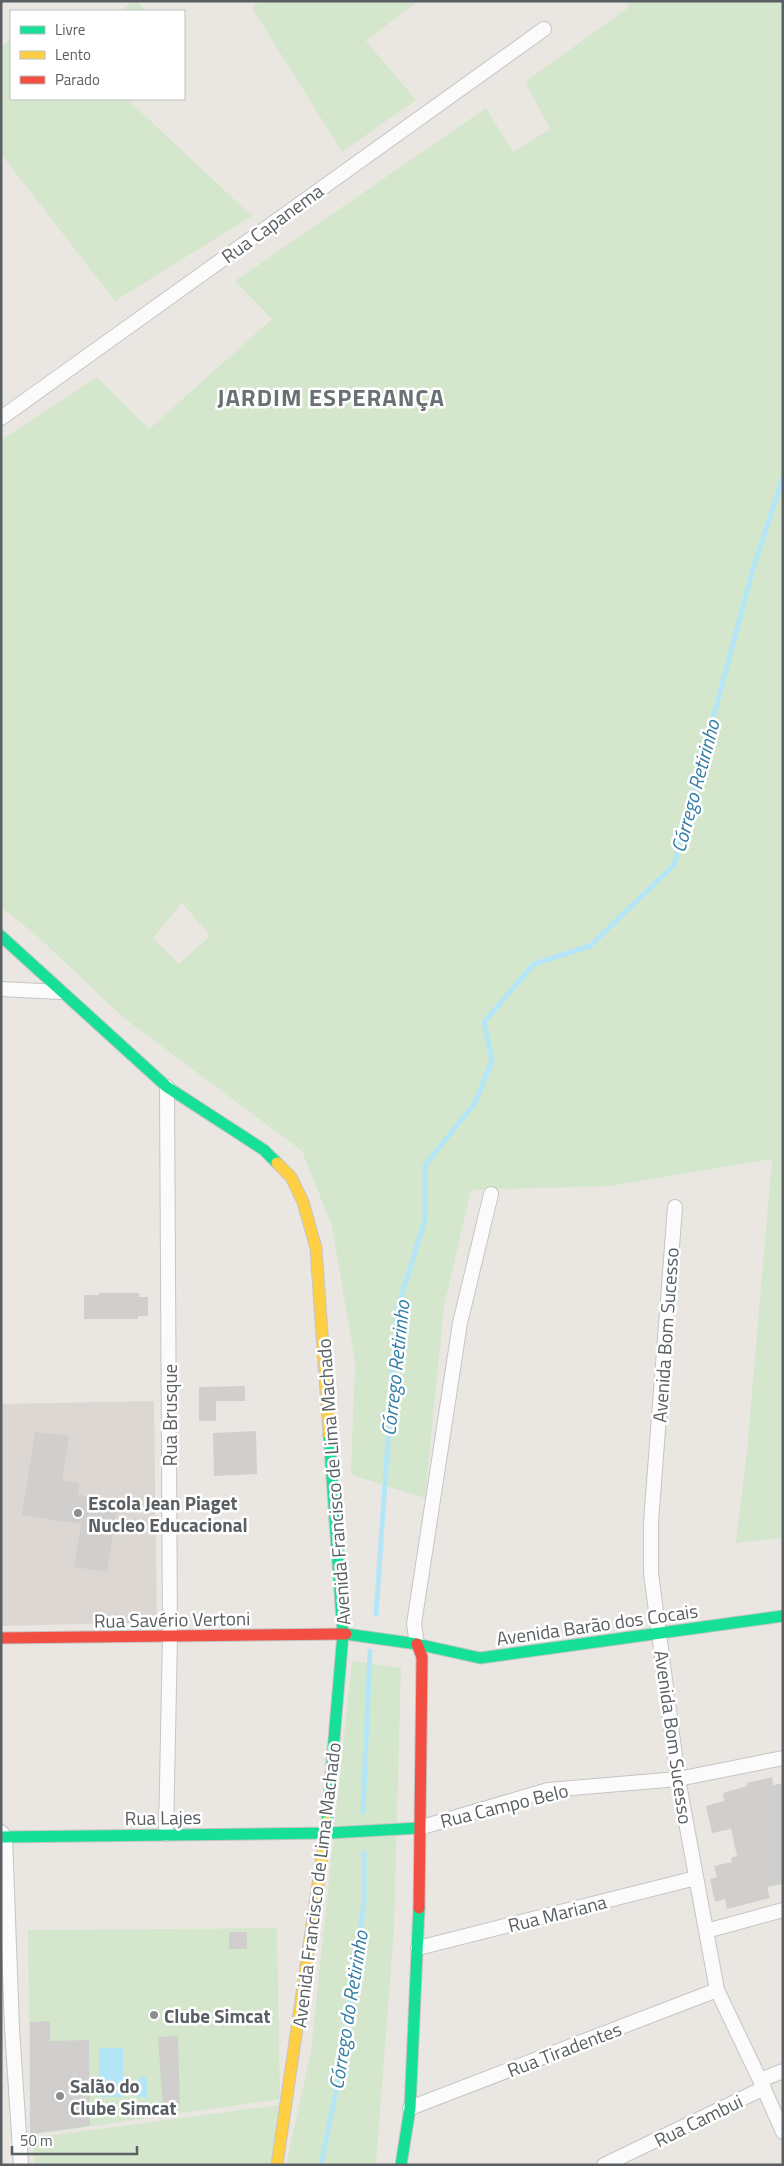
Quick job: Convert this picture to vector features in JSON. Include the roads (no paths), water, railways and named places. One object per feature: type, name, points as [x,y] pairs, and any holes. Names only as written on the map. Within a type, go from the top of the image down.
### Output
[{"type":"street","name":"Rua Capanema","points":[[1,418],[544,29]]},
{"type":"street","name":"Avenida Francisco de Lima Machado","points":[[1,936],[61,992],[126,1047],[167,1087],[264,1150],[291,1177],[303,1202],[316,1248],[343,1634],[326,1833],[277,2165]]},
{"type":"street","points":[[1,989],[61,992]]},
{"type":"street","name":"Rua Brusque","points":[[166,1834],[170,1636],[167,1087]]},
{"type":"street","points":[[401,2165],[410,2108],[418,1948],[422,1657],[417,1644],[414,1624],[460,1322],[491,1194]]},
{"type":"street","name":"Avenida Bom Sucesso","points":[[675,1207],[651,1522],[651,1573],[678,1779],[717,1990],[783,2132]]},
{"type":"street","name":"Avenida Barão dos Cocais","points":[[343,1634],[417,1644],[480,1658],[783,1616]]},
{"type":"street","name":"Rua Savério Vertoni","points":[[1,1638],[343,1634]]},
{"type":"street","name":"Rua Campo Belo","points":[[419,1828],[548,1790],[678,1779],[783,1758]]},
{"type":"street","name":"Rua Lajes","points":[[2,1835],[326,1833],[419,1828]]},
{"type":"street","points":[[2,1835],[6,2028],[21,2165]]},
{"type":"street","name":"Rua Mariana","points":[[418,1948],[696,1878]]},
{"type":"street","points":[[706,1931],[783,1910]]},
{"type":"street","name":"Rua Tiradentes","points":[[410,2108],[717,1990]]},
{"type":"street","name":"Rua Cambui","points":[[604,2165],[762,2084],[783,2071]]},
{"type":"water","points":[[99,2048],[123,2048],[123,2097],[99,2097]]},
{"type":"water","points":[[144,2076],[147,2079],[147,2098],[137,2097],[138,2080]]},
{"type":"waterway","name":"Córrego Retirinho","points":[[376,1614],[397,1310],[425,1220],[425,1165],[475,1103],[492,1060],[484,1022],[534,964],[590,946],[674,865],[753,569],[783,477]]},
{"type":"waterway","points":[[363,1812],[370,1651]]},
{"type":"waterway","name":"Córrego do Retirinho","points":[[321,2165],[344,2052],[364,1903],[364,1853]]},
{"type":"place","name":"Escola Jean Piaget Nucleo Educacional","points":[[78,1513]]},
{"type":"place","name":"Clube Simcat","points":[[154,2015]]},
{"type":"place","name":"Salão do Clube Simcat","points":[[60,2096]]},
{"type":"district","name":"JARDIM ESPERANÇA","points":[[331,397]]}]
